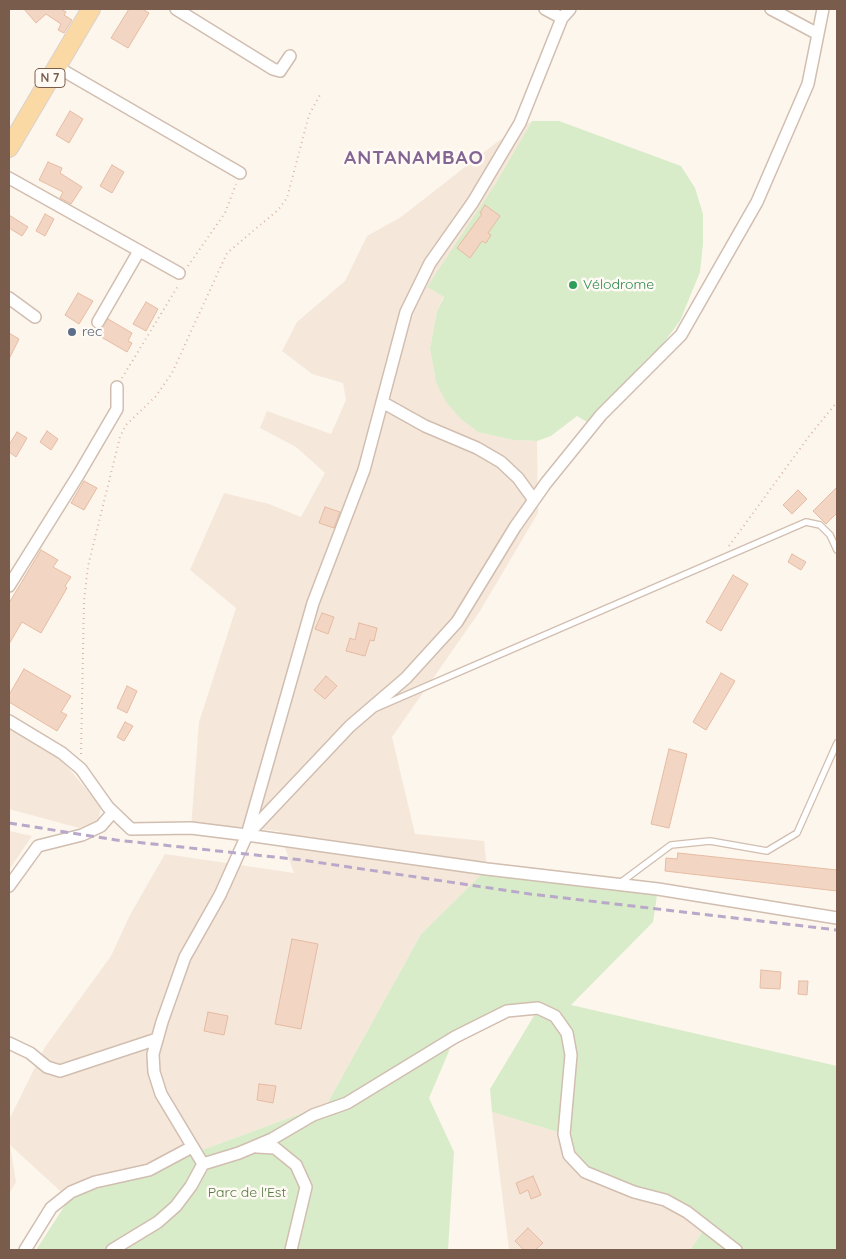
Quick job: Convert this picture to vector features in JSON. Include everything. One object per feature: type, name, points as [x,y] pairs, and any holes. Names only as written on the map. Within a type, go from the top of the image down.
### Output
[{"type":"main road","name":"N 7","points":[[9,148],[91,9]]},
{"type":"street","points":[[176,9],[273,69],[280,70],[290,56]]},
{"type":"street","points":[[545,9],[562,18]]},
{"type":"street","points":[[202,1164],[161,1094],[154,1072],[153,1054],[157,1039],[185,957],[220,896],[247,835],[313,603],[364,470],[406,312],[430,263],[472,202],[520,123],[562,18],[570,9]]},
{"type":"street","points":[[771,9],[818,34]]},
{"type":"street","points":[[247,835],[350,726],[370,711],[406,678],[458,622],[515,527],[534,500],[601,415],[680,335],[758,202],[808,84],[824,9]]},
{"type":"street","points":[[57,67],[240,173]]},
{"type":"street","points":[[9,178],[178,273]]},
{"type":"street","points":[[98,322],[139,251]]},
{"type":"street","points":[[9,298],[35,316]]},
{"type":"street","points":[[10,580],[79,474],[117,409],[117,387]]},
{"type":"street","points":[[382,402],[425,426],[477,448],[501,462],[518,478],[534,500]]},
{"type":"street","points":[[9,721],[62,753],[81,769],[113,812],[131,829],[191,828],[247,835],[487,869],[618,884],[837,918]]},
{"type":"street","points":[[9,886],[38,846],[82,835],[101,826],[113,812]]},
{"type":"street","points":[[112,1250],[158,1222],[176,1206],[202,1164],[255,1146],[314,1115],[347,1103],[455,1037],[507,1011],[538,1008],[555,1016],[568,1033],[571,1055],[564,1134],[569,1155],[585,1172],[634,1192],[666,1200],[687,1212],[736,1250]]},
{"type":"street","points":[[9,1043],[30,1053],[47,1067],[60,1071],[157,1039]]},
{"type":"street","points":[[255,1146],[276,1148],[296,1165],[306,1187],[291,1250]]},
{"type":"street","points":[[25,1250],[51,1208],[71,1192],[95,1182],[149,1170],[192,1147]]},
{"type":"lane","points":[[370,711],[806,522],[820,524],[830,535],[837,550]]},
{"type":"lane","points":[[618,884],[671,845],[710,841],[767,851],[797,833],[837,744]]},
{"type":"path","points":[[81,769],[84,601],[88,566],[120,437],[126,425],[156,396],[172,373],[227,253],[278,210],[287,198],[309,115],[321,93]]},
{"type":"path","points":[[178,273],[191,263],[224,213],[240,173]]},
{"type":"path","points":[[117,387],[178,286]]},
{"type":"path","points":[[718,560],[810,435],[837,402]]},
{"type":"shaded area","points":[[532,121],[494,186],[437,311],[430,349],[435,377],[483,433],[513,440],[537,441],[538,513],[480,611],[392,737],[415,834],[484,841],[487,869],[421,934],[327,1104],[69,1199],[10,1145],[16,1182],[9,1194],[9,1120],[45,1047],[111,956],[130,915],[165,854],[294,873],[279,831],[215,825],[191,828],[199,722],[236,608],[190,570],[224,493],[269,504],[301,517],[325,473],[296,447],[260,428],[267,411],[331,434],[346,400],[343,383],[312,374],[282,351],[297,322],[345,281],[367,236],[401,217],[497,142]]},
{"type":"shaded area","points":[[9,728],[61,759],[101,807],[98,823],[79,828],[9,809]]},
{"type":"shaded area","points":[[9,831],[32,836],[9,870]]},
{"type":"shaded area","points":[[492,1112],[564,1134],[706,1227],[690,1250],[509,1250]]},
{"type":"green space","points":[[532,121],[559,121],[681,166],[695,188],[703,214],[703,244],[700,272],[680,321],[653,357],[650,356],[587,422],[577,416],[551,436],[537,441],[513,440],[478,432],[461,419],[446,402],[436,382],[430,349],[437,311],[444,297],[427,287],[494,186]]},
{"type":"green space","name":"Parc de l'Est","points":[[487,869],[658,889],[653,922],[571,1005],[837,1066],[837,1250],[690,1250],[706,1227],[687,1212],[585,1172],[564,1134],[492,1112],[490,1089],[538,1009],[507,1011],[455,1037],[429,1098],[454,1152],[448,1250],[36,1250],[69,1199],[327,1104],[421,934]]},
{"type":"building","points":[[24,9],[61,9],[66,12],[64,15],[72,20],[64,33],[58,30],[61,24],[46,14],[36,23]]},
{"type":"building","points":[[129,9],[142,9],[149,13],[128,48],[111,38]]},
{"type":"building","points":[[70,111],[83,119],[69,143],[56,135]]},
{"type":"building","points":[[48,162],[62,168],[60,173],[82,187],[71,204],[60,198],[63,192],[39,180]]},
{"type":"building","points":[[112,165],[124,172],[112,193],[100,186]]},
{"type":"building","points":[[485,205],[500,216],[488,233],[491,235],[486,243],[482,241],[470,258],[457,248],[482,214],[480,213]]},
{"type":"building","points":[[45,214],[54,219],[45,236],[36,231]]},
{"type":"building","points":[[9,215],[28,227],[22,236],[9,228]]},
{"type":"building","points":[[78,293],[93,301],[79,324],[65,315]]},
{"type":"building","points":[[146,302],[158,309],[146,331],[133,324]]},
{"type":"building","points":[[108,319],[132,333],[128,341],[132,343],[127,352],[96,334]]},
{"type":"building","points":[[9,333],[19,339],[9,359]]},
{"type":"building","points":[[47,431],[58,439],[51,450],[40,442]]},
{"type":"building","points":[[17,432],[27,438],[16,457],[9,452],[9,445]]},
{"type":"building","points":[[84,481],[97,488],[84,510],[71,503]]},
{"type":"building","points":[[837,487],[837,513],[826,524],[813,511]]},
{"type":"building","points":[[798,490],[807,499],[792,514],[783,505]]},
{"type":"building","points":[[325,507],[340,512],[334,528],[319,523]]},
{"type":"building","points":[[41,550],[58,560],[53,567],[71,577],[65,586],[67,588],[41,633],[22,622],[9,644],[9,603]]},
{"type":"building","points":[[792,554],[806,562],[801,570],[788,562]]},
{"type":"building","points":[[733,575],[748,584],[721,631],[706,622]]},
{"type":"building","points":[[322,613],[334,617],[328,634],[315,629]]},
{"type":"building","points":[[359,623],[377,628],[374,641],[370,640],[365,656],[346,651],[350,638],[355,640]]},
{"type":"building","points":[[24,669],[71,696],[61,712],[67,715],[57,731],[9,702],[9,695]]},
{"type":"building","points":[[721,673],[735,681],[706,730],[693,722]]},
{"type":"building","points":[[326,676],[337,686],[325,699],[314,690]]},
{"type":"building","points":[[127,686],[137,691],[127,713],[117,708]]},
{"type":"building","points":[[125,722],[133,726],[124,741],[117,737]]},
{"type":"building","points":[[669,749],[687,754],[669,828],[651,824]]},
{"type":"building","points":[[678,853],[837,870],[837,891],[665,871],[666,858],[677,859]]},
{"type":"building","points":[[292,939],[318,944],[301,1029],[275,1024]]},
{"type":"building","points":[[761,970],[781,972],[780,989],[760,988]]},
{"type":"building","points":[[799,981],[808,981],[807,995],[798,994]]},
{"type":"building","points":[[208,1012],[228,1016],[224,1035],[204,1031]]},
{"type":"building","points":[[259,1084],[276,1086],[273,1103],[257,1100]]},
{"type":"building","points":[[533,1176],[541,1195],[531,1199],[528,1190],[520,1194],[516,1183]]},
{"type":"building","points":[[528,1228],[543,1243],[535,1250],[524,1250],[515,1241]]},
{"type":"railway","points":[[9,823],[116,840],[302,860],[530,894],[837,930]]},
{"type":"place","name":"Vélodrome","points":[[573,285]]},
{"type":"place","name":"rec","points":[[72,332]]},
{"type":"district","name":"ANTANAMBAO","points":[[414,158]]}]
